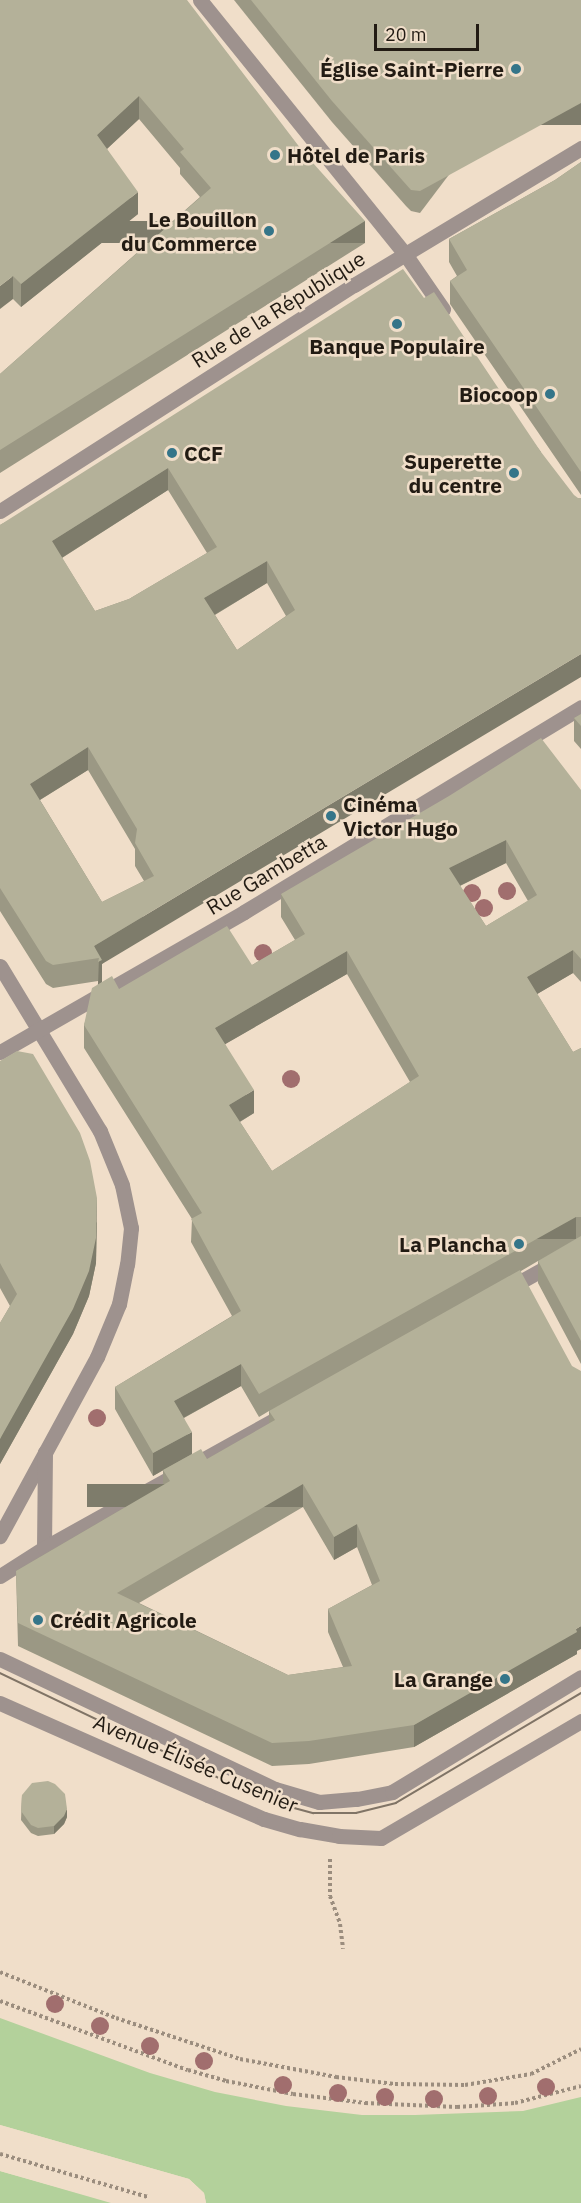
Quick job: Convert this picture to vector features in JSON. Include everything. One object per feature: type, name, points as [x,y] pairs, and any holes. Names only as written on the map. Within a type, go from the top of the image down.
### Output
[{"type":"street","points":[[200,0],[405,254],[452,322]]},
{"type":"street","name":"Rue de la République","points":[[0,511],[405,254],[581,148]]},
{"type":"street","name":"Rue Gambetta","points":[[0,1052],[41,1031],[244,912],[581,707]]},
{"type":"street","points":[[0,966],[100,1131],[122,1185],[131,1228],[119,1304],[97,1357],[0,1536]]},
{"type":"street","points":[[493,1297],[527,1285],[581,1248]]},
{"type":"street","points":[[0,1576],[44,1548],[295,1408]]},
{"type":"street","points":[[44,1548],[45,1450]]},
{"type":"street","points":[[0,1659],[275,1789],[319,1802],[357,1799],[392,1792],[581,1677]]},
{"type":"street","name":"Avenue Élisée Cusenier","points":[[0,1703],[264,1819],[334,1835],[381,1838],[581,1721]]},
{"type":"path","points":[[334,1835],[328,1867],[330,1896],[340,1924],[342,1949]]},
{"type":"path","points":[[0,1972],[116,2018],[240,2059],[336,2077],[395,2084],[465,2085],[531,2074],[581,2049]]},
{"type":"path","points":[[0,2001],[188,2070],[226,2081],[293,2094],[365,2103],[457,2107],[515,2103],[581,2086]]},
{"type":"path","points":[[0,2154],[148,2197]]},
{"type":"shaded area","points":[[0,2018],[150,2073],[215,2092],[286,2106],[362,2115],[415,2115],[523,2111],[581,2097],[581,2203],[206,2203],[204,2193],[189,2179],[0,2125]]},
{"type":"shaded area","points":[[0,2171],[111,2203],[0,2203]]},
{"type":"pier","points":[[0,2125],[189,2179],[204,2193],[206,2203],[203,2203],[196,2188],[188,2182],[0,2128]]},
{"type":"pier","points":[[1,2168],[112,2200],[114,2203],[0,2171]]},
{"type":"building","points":[[0,0],[187,0],[304,153],[365,221],[0,450],[0,374],[211,188],[180,152],[184,149],[139,96],[97,135],[138,192],[21,284],[13,276],[0,286]]},
{"type":"building","points":[[251,0],[581,0],[581,103],[420,191],[411,190],[332,101]]},
{"type":"building","points":[[581,162],[581,472],[450,281],[467,270],[449,239],[555,180]]},
{"type":"building","points":[[403,269],[424,298],[434,292],[541,452],[574,495],[581,498],[581,654],[94,946],[102,960],[98,962],[99,958],[53,965],[46,961],[0,888],[0,525]],"holes":[[[168,468],[217,547],[129,599],[95,611],[52,541]],[[267,561],[295,610],[237,650],[204,598]],[[88,747],[137,829],[135,843],[154,876],[102,902],[30,784]]]},
{"type":"building","points":[[581,714],[581,726],[574,718]]},
{"type":"building","points":[[541,738],[581,790],[581,959],[573,950],[527,977],[573,1052],[581,1048],[581,1217],[576,1217],[259,1394],[241,1364],[174,1401],[192,1432],[153,1453],[115,1387],[241,1311],[191,1219],[202,1213],[84,1025],[92,988],[112,976],[119,989],[227,926],[252,965],[305,934],[281,894],[449,796]],"holes":[[[506,840],[537,895],[486,926],[449,868]],[[347,951],[419,1076],[272,1171],[229,1105],[254,1090],[215,1028]]]},
{"type":"building","points":[[17,1051],[33,1054],[80,1133],[90,1161],[97,1198],[96,1238],[89,1271],[73,1309],[0,1439],[0,1323],[17,1294],[0,1263],[0,1061]]},
{"type":"building","points":[[581,1236],[581,1341],[538,1261]]},
{"type":"building","points":[[520,1270],[572,1366],[581,1371],[581,1626],[576,1629],[577,1632],[414,1725],[309,1741],[272,1743],[18,1623],[16,1571],[170,1481],[163,1470],[201,1449],[207,1459],[275,1420],[269,1411]],"holes":[[[303,1484],[334,1537],[357,1524],[380,1581],[328,1609],[352,1666],[288,1675],[117,1593]]]},
{"type":"building","points":[[48,1781],[55,1784],[65,1794],[67,1809],[64,1816],[54,1826],[38,1828],[31,1825],[21,1811],[22,1795],[32,1783]]},
{"type":"tram line","points":[[0,1673],[265,1800],[313,1813],[356,1813],[396,1803],[581,1693]]},
{"type":"place","name":"Église Saint-Pierre","points":[[516,69]]},
{"type":"place","name":"Hôtel de Paris","points":[[275,155]]},
{"type":"place","name":"Le Bouillon du Commerce","points":[[269,231]]},
{"type":"place","name":"Banque Populaire","points":[[397,324]]},
{"type":"place","name":"Biocoop","points":[[550,394]]},
{"type":"place","name":"CCF","points":[[172,453]]},
{"type":"place","name":"Superette du centre","points":[[514,473]]},
{"type":"place","name":"Cinéma Victor Hugo","points":[[331,816]]},
{"type":"place","name":"La Plancha","points":[[519,1244]]},
{"type":"place","name":"Crédit Agricole","points":[[38,1620]]},
{"type":"place","name":"La Grange","points":[[505,1679]]}]
